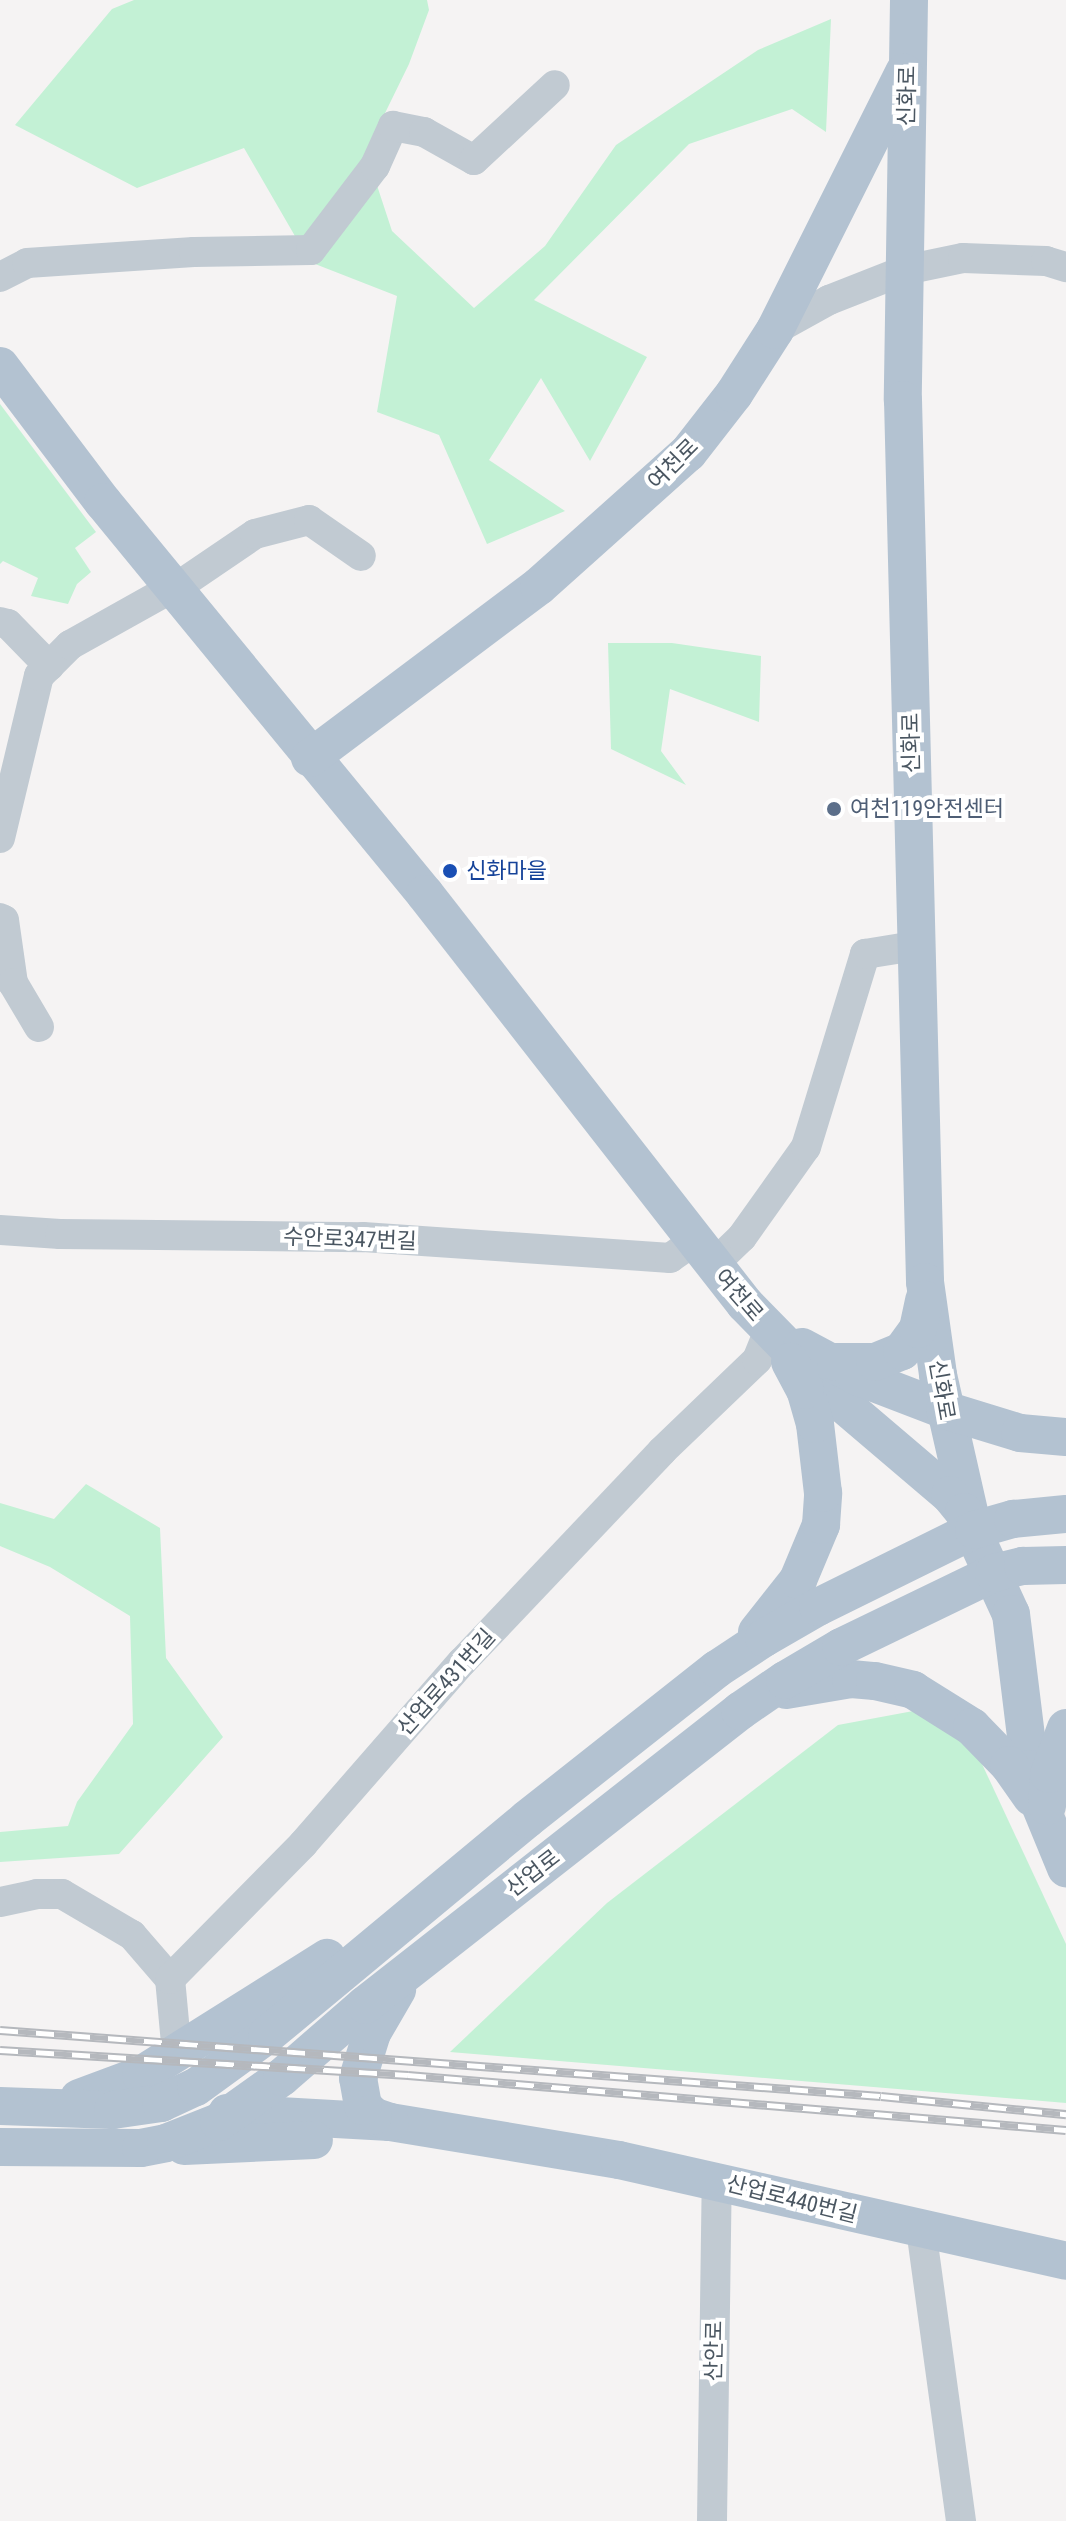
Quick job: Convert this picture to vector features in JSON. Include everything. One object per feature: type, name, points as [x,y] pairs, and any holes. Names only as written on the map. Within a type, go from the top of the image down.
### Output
[{"type":"main road","name":"신화로","points":[[909,0],[903,400],[925,1282],[945,1410],[974,1530]]},
{"type":"main road","name":"여천로","points":[[310,758],[539,586],[688,453],[734,394],[775,330],[908,64]]},
{"type":"main road","name":"여천로","points":[[0,366],[173,588],[425,894],[757,1317],[843,1404],[950,1495],[974,1530],[1015,1631],[1030,1769],[1050,1833],[1066,1868]]},
{"type":"main road","points":[[820,1358],[860,1365],[902,1351],[918,1329],[925,1282]]},
{"type":"main road","points":[[757,1317],[820,1358],[945,1410],[1020,1433],[1066,1437]]},
{"type":"main road","points":[[717,1669],[779,1606],[812,1552],[821,1525],[823,1493],[815,1424],[805,1390],[757,1317]]},
{"type":"main road","points":[[974,1530],[1066,1488]]},
{"type":"main road","name":"산업로","points":[[9,2106],[113,2110],[141,2107],[180,2096],[267,2035],[527,1819],[717,1669],[818,1607],[974,1530],[1013,1519],[1066,1514]]},
{"type":"main road","points":[[994,1573],[1066,1539]]},
{"type":"main road","name":"산업로","points":[[4,2152],[141,2148],[191,2135],[235,2113],[411,1969],[740,1711],[841,1647],[994,1573],[1023,1566],[1066,1565]]},
{"type":"main road","points":[[740,1711],[771,1695],[826,1681],[875,1681],[913,1690],[949,1710],[991,1746],[1025,1787],[1050,1833]]},
{"type":"main road","points":[[1050,1833],[1049,1774],[1066,1728]]},
{"type":"main road","name":"산업로","points":[[9,2106],[59,2103],[141,2075],[302,1976],[527,1819]]},
{"type":"main road","points":[[390,2122],[373,2116],[363,2106],[358,2078],[372,2033],[411,1969]]},
{"type":"main road","points":[[267,2035],[228,2080],[227,2097],[235,2113],[254,2130],[276,2140]]},
{"type":"main road","name":"산업로440번길","points":[[113,2110],[390,2122],[717,2180],[1066,2261]]},
{"type":"main road","name":"산업로440번길","points":[[141,2148],[276,2140],[517,2144]]},
{"type":"street","points":[[0,277],[27,263],[194,252],[311,250],[375,166],[393,126],[424,132],[474,160],[555,85]]},
{"type":"street","points":[[775,330],[829,300],[905,270],[963,258],[1046,261],[1066,267]]},
{"type":"street","points":[[0,838],[39,676],[70,645],[173,588],[255,534],[309,520],[361,556]]},
{"type":"street","points":[[0,622],[8,624],[49,666]]},
{"type":"street","points":[[0,918],[4,920],[13,983],[39,1027]]},
{"type":"street","name":"수안로347번길","points":[[0,1230],[60,1234],[363,1237],[670,1258],[704,1253],[742,1237],[806,1147],[865,954],[915,946]]},
{"type":"street","name":"산업로431번길","points":[[170,1979],[303,1844],[462,1662],[662,1451],[757,1360],[757,1317]]},
{"type":"street","points":[[0,1902],[37,1894],[62,1894],[132,1935],[170,1979],[177,2054]]},
{"type":"street","name":"산안로","points":[[712,2521],[717,2180]]},
{"type":"street","points":[[921,2229],[961,2521]]},
{"type":"green space","points":[[134,0],[427,0],[429,10],[409,64],[366,152],[392,231],[474,308],[545,246],[616,145],[758,50],[831,19],[826,132],[792,109],[689,144],[534,300],[647,357],[590,461],[541,378],[489,460],[565,511],[487,544],[439,435],[377,412],[397,296],[310,262],[244,148],[137,188],[15,125],[112,9]]},
{"type":"green space","points":[[0,404],[96,532],[75,548],[91,572],[77,584],[68,604],[31,596],[38,578],[3,561],[0,564]]},
{"type":"green space","points":[[608,643],[672,643],[761,656],[759,722],[670,689],[661,751],[686,785],[611,749]]},
{"type":"green space","points":[[86,1484],[160,1528],[166,1658],[223,1737],[119,1854],[0,1862],[0,1832],[68,1826],[77,1802],[133,1724],[130,1616],[50,1567],[0,1546],[0,1503],[54,1519]]},
{"type":"green space","points":[[924,1709],[975,1749],[1066,1944],[1066,2103],[450,2052],[607,1903],[838,1725]]},
{"type":"railway","points":[[0,2030],[881,2096],[1066,2114]]},
{"type":"railway","points":[[0,2050],[408,2075],[1066,2130]]},
{"type":"place","name":"여천119안전센터","points":[[834,809]]},
{"type":"place","name":"신화마을","points":[[450,871]]}]
